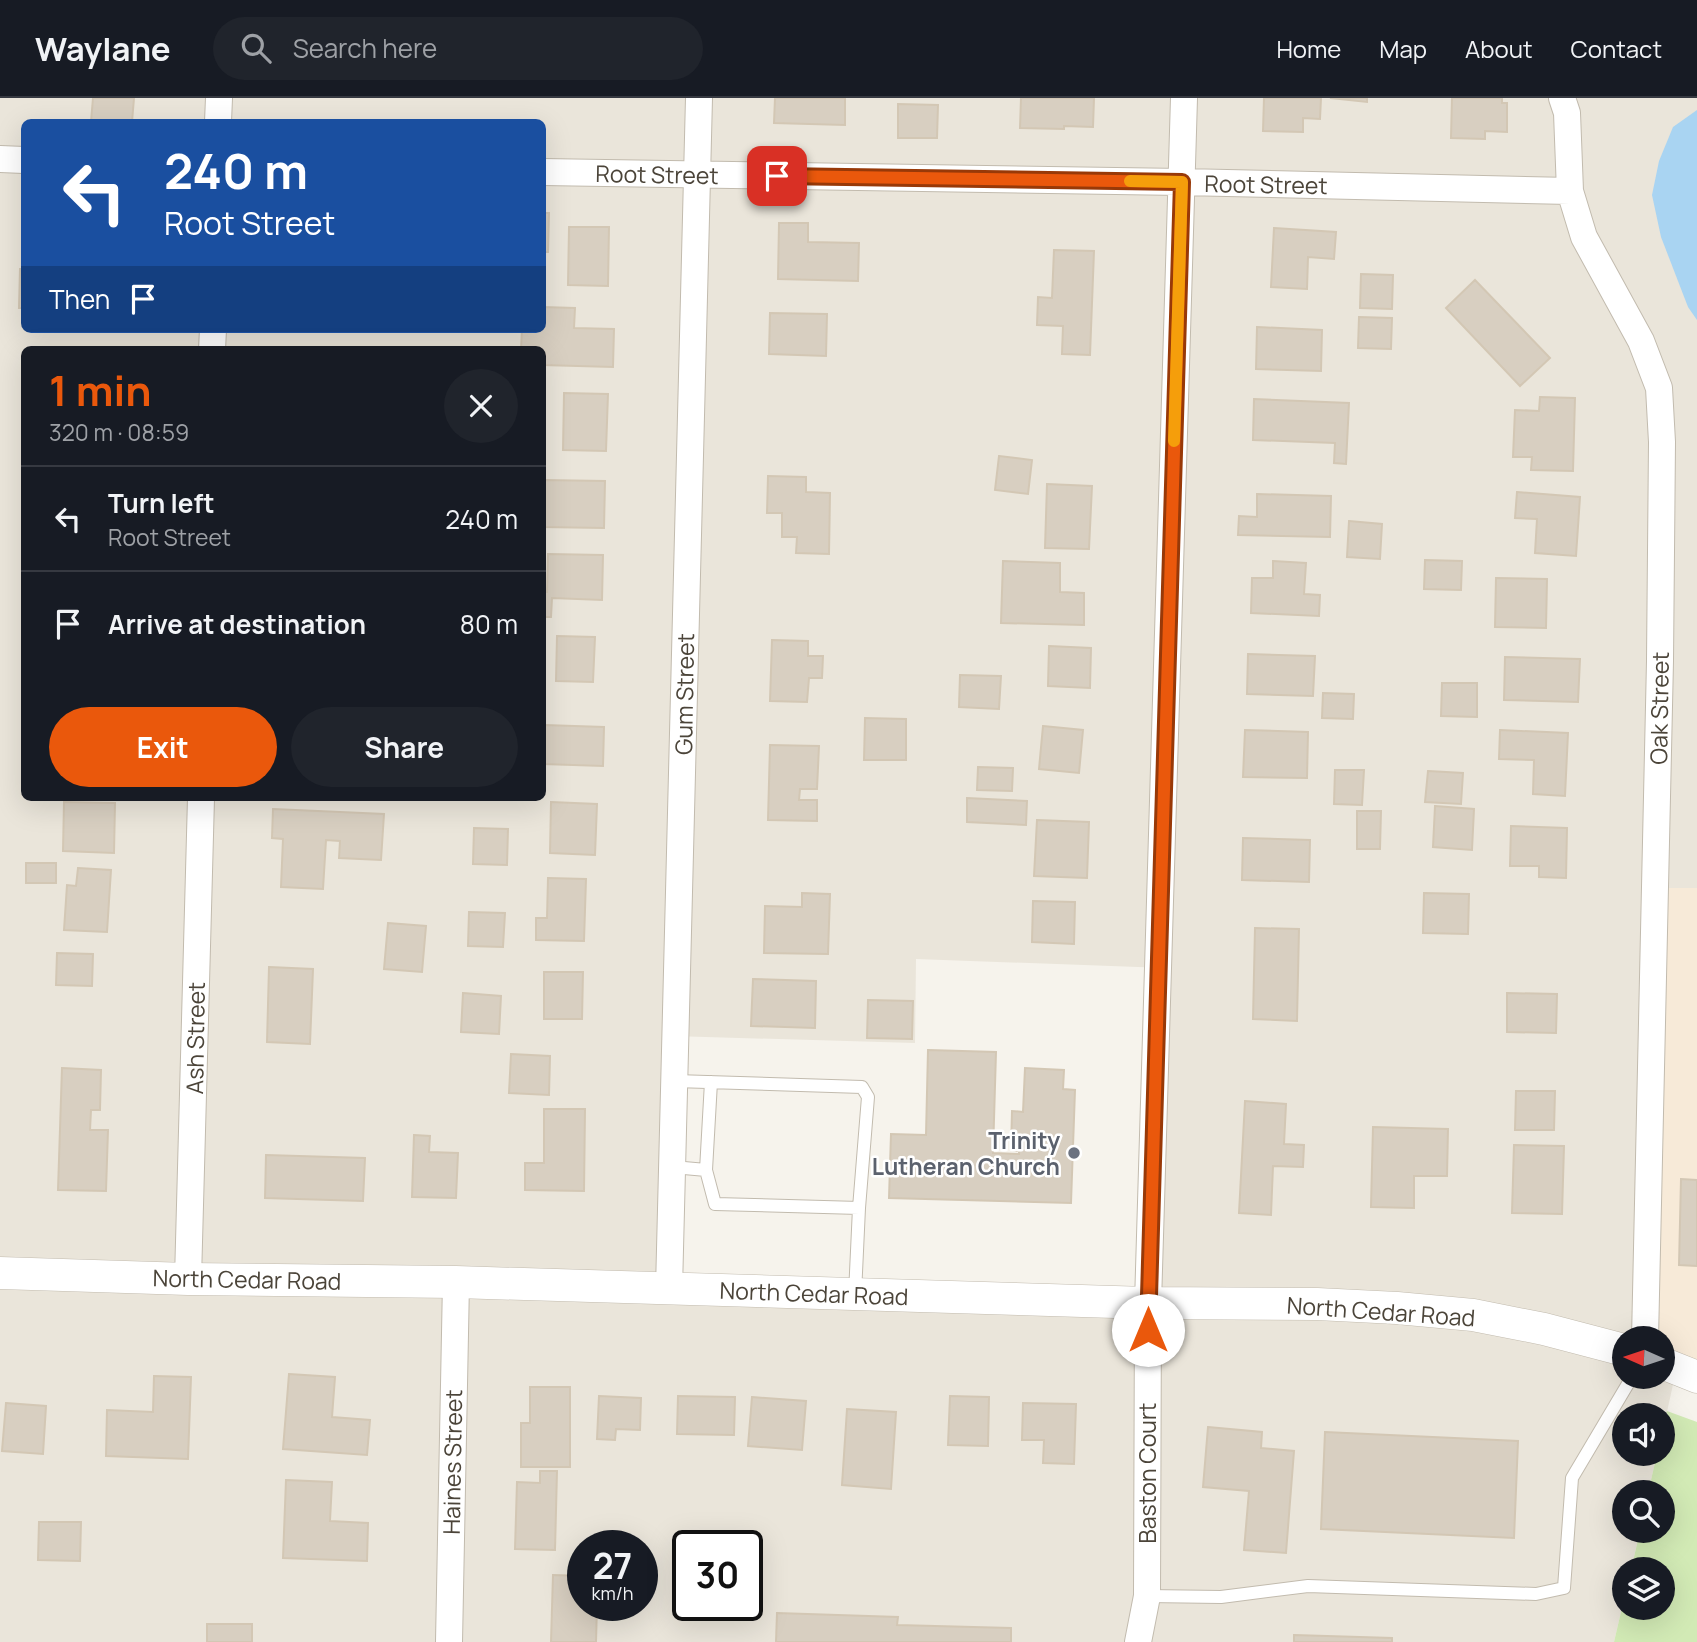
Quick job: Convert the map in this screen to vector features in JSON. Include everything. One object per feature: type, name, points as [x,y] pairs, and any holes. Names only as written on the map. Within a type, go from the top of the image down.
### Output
[{"type":"street","points":[[218,119],[219,98]]},
{"type":"street","name":"Gum Street","points":[[669,1289],[699,98]]},
{"type":"street","name":"Baston Court","points":[[1138,1642],[1147,1596],[1148,1303],[1184,98]]},
{"type":"street","name":"Oak Street","points":[[1562,98],[1567,113],[1570,191],[1584,237],[1641,341],[1659,388],[1662,442],[1660,661],[1646,1326]]},
{"type":"street","points":[[0,159],[21,160]]},
{"type":"street","name":"Root Street","points":[[546,172],[1570,191]]},
{"type":"street","name":"Ash Street","points":[[188,1279],[201,801]]},
{"type":"street","name":"North Cedar Road","points":[[0,1273],[188,1279],[456,1282],[1148,1303],[1317,1304],[1473,1315],[1612,1347]]},
{"type":"street","name":"Haines Street","points":[[449,1642],[456,1282]]},
{"type":"street","points":[[1675,1368],[1697,1377]]},
{"type":"lane","points":[[675,1081],[862,1087],[868,1097],[855,1294]]},
{"type":"lane","points":[[711,1082],[706,1170],[715,1204],[859,1208]]},
{"type":"lane","points":[[673,1167],[706,1170]]},
{"type":"lane","points":[[1147,1596],[1221,1597],[1308,1586],[1536,1594],[1564,1588],[1572,1478],[1624,1390]]},
{"type":"shaded area","points":[[0,98],[1697,98],[1697,888],[1650,888],[1639,1326],[1612,1326],[1612,1337],[1156,1297],[1165,968],[916,959],[915,1043],[672,1036],[666,1286],[0,1266]]},
{"type":"shaded area","points":[[1658,888],[1697,888],[1697,1373],[1675,1364],[1675,1326],[1649,1326]]},
{"type":"shaded area","points":[[0,1278],[450,1287],[442,1642],[0,1642]]},
{"type":"shaded area","points":[[467,1296],[1389,1318],[1500,1332],[1612,1361],[1612,1390],[1672,1390],[1669,1403],[1612,1403],[1612,1466],[1654,1466],[1651,1480],[1612,1480],[1612,1543],[1637,1543],[1634,1557],[1612,1557],[1612,1620],[1619,1620],[1614,1642],[462,1642]]},
{"type":"green space","points":[[1675,1414],[1697,1422],[1697,1642],[1614,1642],[1619,1620],[1675,1620],[1675,1557],[1634,1557],[1637,1543],[1675,1543],[1675,1480],[1651,1480],[1654,1466],[1675,1466]]},
{"type":"water","points":[[1697,110],[1697,320],[1688,307],[1661,237],[1652,195],[1659,161],[1673,127]]},
{"type":"building","points":[[93,98],[134,98],[132,119],[91,119]]},
{"type":"building","points":[[775,98],[845,98],[845,125],[774,123]]},
{"type":"building","points":[[1021,98],[1094,98],[1093,127],[1020,128]]},
{"type":"building","points":[[1264,98],[1321,98],[1320,119],[1303,118],[1303,132],[1263,131]]},
{"type":"building","points":[[1330,98],[1367,98],[1367,102]]},
{"type":"building","points":[[1452,98],[1502,98],[1502,103],[1507,103],[1507,132],[1485,131],[1485,139],[1451,138]]},
{"type":"building","points":[[898,104],[938,105],[937,138],[898,138]]},
{"type":"building","points":[[546,213],[549,213],[546,252]]},
{"type":"building","points":[[779,223],[808,223],[808,242],[859,243],[858,281],[778,279]]},
{"type":"building","points":[[569,227],[609,227],[608,286],[568,285]]},
{"type":"building","points":[[1274,228],[1336,232],[1334,259],[1308,257],[1307,289],[1271,287]]},
{"type":"building","points":[[1054,250],[1094,251],[1090,355],[1062,354],[1063,326],[1037,325],[1038,297],[1052,298]]},
{"type":"building","points":[[20,269],[21,269],[21,308]]},
{"type":"building","points":[[1361,274],[1393,275],[1392,309],[1360,308]]},
{"type":"building","points":[[1475,280],[1550,358],[1520,386],[1446,308]]},
{"type":"building","points":[[546,307],[575,308],[574,328],[614,329],[613,367],[546,365],[546,346],[521,346],[522,333],[546,333]]},
{"type":"building","points":[[770,313],[827,314],[826,356],[769,354]]},
{"type":"building","points":[[1359,317],[1392,318],[1391,349],[1358,348]]},
{"type":"building","points":[[1257,327],[1322,330],[1321,371],[1256,369]]},
{"type":"building","points":[[564,393],[608,394],[606,451],[563,450]]},
{"type":"building","points":[[1540,397],[1575,398],[1573,471],[1531,470],[1532,457],[1513,457],[1515,410],[1539,411]]},
{"type":"building","points":[[1254,399],[1349,403],[1346,464],[1334,463],[1335,443],[1253,440]]},
{"type":"building","points":[[999,456],[1032,460],[1028,494],[995,490]]},
{"type":"building","points":[[768,476],[806,477],[806,492],[830,493],[829,554],[796,553],[797,537],[782,537],[782,513],[767,513]]},
{"type":"building","points":[[546,480],[605,481],[604,528],[546,527]]},
{"type":"building","points":[[1047,484],[1092,486],[1089,549],[1045,548]]},
{"type":"building","points":[[1517,492],[1580,497],[1576,556],[1535,553],[1537,519],[1515,518]]},
{"type":"building","points":[[1257,494],[1331,496],[1330,537],[1238,535],[1239,516],[1257,517]]},
{"type":"building","points":[[1349,521],[1382,524],[1380,559],[1347,557]]},
{"type":"building","points":[[548,554],[603,555],[602,600],[552,598],[551,617],[546,617]]},
{"type":"building","points":[[1425,560],[1462,561],[1461,590],[1424,589]]},
{"type":"building","points":[[1003,561],[1060,563],[1060,592],[1084,593],[1084,625],[1001,623]]},
{"type":"building","points":[[1273,561],[1306,563],[1304,594],[1320,595],[1319,616],[1251,613],[1252,578],[1273,578]]},
{"type":"building","points":[[1496,578],[1547,579],[1546,628],[1495,627]]},
{"type":"building","points":[[557,636],[595,637],[593,682],[556,681]]},
{"type":"building","points":[[772,640],[808,641],[808,656],[823,656],[822,678],[809,678],[807,702],[770,701]]},
{"type":"building","points":[[1049,646],[1091,648],[1090,688],[1048,686]]},
{"type":"building","points":[[1248,654],[1315,656],[1313,696],[1247,694]]},
{"type":"building","points":[[1505,657],[1580,659],[1578,702],[1504,700]]},
{"type":"building","points":[[960,675],[1001,676],[999,709],[959,707]]},
{"type":"building","points":[[1442,683],[1477,683],[1477,717],[1441,716]]},
{"type":"building","points":[[1323,693],[1354,694],[1353,719],[1322,718]]},
{"type":"building","points":[[865,718],[906,719],[906,760],[864,760]]},
{"type":"building","points":[[546,725],[604,727],[603,766],[546,764]]},
{"type":"building","points":[[1043,726],[1083,730],[1079,773],[1039,769]]},
{"type":"building","points":[[1245,730],[1308,732],[1307,778],[1243,777]]},
{"type":"building","points":[[1500,730],[1568,733],[1565,796],[1533,794],[1534,760],[1499,759]]},
{"type":"building","points":[[770,745],[819,746],[817,789],[800,789],[799,800],[817,800],[817,821],[768,820]]},
{"type":"building","points":[[978,767],[1013,768],[1012,791],[977,790]]},
{"type":"building","points":[[1335,770],[1364,770],[1362,805],[1334,804]]},
{"type":"building","points":[[1428,771],[1463,773],[1461,804],[1425,802]]},
{"type":"building","points":[[967,798],[1027,801],[1026,825],[967,822]]},
{"type":"building","points":[[64,802],[115,803],[114,853],[63,851]]},
{"type":"building","points":[[551,802],[597,804],[595,855],[550,853]]},
{"type":"building","points":[[1435,806],[1474,809],[1472,850],[1433,847]]},
{"type":"building","points":[[273,809],[384,814],[381,860],[339,858],[340,841],[326,840],[323,889],[281,887],[283,839],[272,838]]},
{"type":"building","points":[[1357,811],[1381,811],[1380,849],[1357,849]]},
{"type":"building","points":[[1037,820],[1089,822],[1087,878],[1034,876]]},
{"type":"building","points":[[1511,826],[1567,828],[1566,878],[1539,877],[1539,866],[1510,866]]},
{"type":"building","points":[[474,828],[508,829],[507,865],[473,864]]},
{"type":"building","points":[[1243,838],[1310,840],[1309,882],[1242,880]]},
{"type":"building","points":[[26,863],[56,863],[56,883],[26,883]]},
{"type":"building","points":[[78,868],[111,870],[107,932],[64,930],[67,885],[76,886]]},
{"type":"building","points":[[548,878],[586,879],[584,941],[536,940],[536,918],[547,918]]},
{"type":"building","points":[[802,893],[830,894],[828,954],[764,953],[765,906],[802,907]]},
{"type":"building","points":[[1424,893],[1469,894],[1468,934],[1423,933]]},
{"type":"building","points":[[1033,901],[1075,902],[1074,944],[1032,942]]},
{"type":"building","points":[[469,912],[505,913],[503,947],[468,946]]},
{"type":"building","points":[[388,923],[426,926],[422,972],[384,969]]},
{"type":"building","points":[[1255,928],[1299,929],[1297,1021],[1253,1019]]},
{"type":"building","points":[[57,953],[93,954],[92,986],[56,985]]},
{"type":"building","points":[[269,967],[313,969],[310,1044],[267,1042]]},
{"type":"building","points":[[544,972],[583,972],[582,1019],[544,1019]]},
{"type":"building","points":[[753,979],[816,981],[815,1028],[751,1026]]},
{"type":"building","points":[[463,993],[501,996],[499,1034],[461,1032]]},
{"type":"building","points":[[1507,993],[1557,994],[1556,1033],[1507,1032]]},
{"type":"building","points":[[868,1000],[913,1001],[912,1039],[867,1038]]},
{"type":"building","points":[[928,1050],[996,1052],[993,1153],[1019,1154],[1019,1151],[1011,1150],[1012,1111],[1023,1112],[1025,1068],[1064,1070],[1063,1089],[1075,1090],[1071,1203],[889,1198],[891,1134],[926,1135]]},
{"type":"building","points":[[511,1054],[550,1056],[549,1095],[509,1093]]},
{"type":"building","points":[[62,1068],[101,1070],[100,1110],[91,1110],[90,1130],[108,1130],[106,1191],[58,1190]]},
{"type":"building","points":[[1516,1091],[1555,1091],[1554,1130],[1515,1130]]},
{"type":"building","points":[[1245,1101],[1286,1104],[1284,1144],[1304,1145],[1303,1167],[1273,1166],[1271,1215],[1239,1213]]},
{"type":"building","points":[[544,1109],[585,1109],[584,1191],[525,1190],[525,1163],[544,1163]]},
{"type":"building","points":[[1373,1127],[1448,1129],[1447,1176],[1414,1176],[1414,1208],[1371,1207]]},
{"type":"building","points":[[414,1135],[430,1136],[429,1152],[458,1153],[456,1198],[412,1197]]},
{"type":"building","points":[[1514,1145],[1564,1146],[1562,1214],[1512,1213]]},
{"type":"building","points":[[266,1155],[365,1158],[363,1201],[265,1198]]},
{"type":"building","points":[[1681,1179],[1697,1180],[1697,1266],[1679,1265]]},
{"type":"building","points":[[289,1374],[335,1377],[332,1417],[370,1420],[367,1455],[283,1449]]},
{"type":"building","points":[[154,1376],[191,1377],[188,1459],[106,1456],[107,1410],[153,1412]]},
{"type":"building","points":[[530,1387],[570,1387],[570,1467],[521,1467],[521,1423],[530,1423]]},
{"type":"building","points":[[599,1396],[641,1398],[640,1430],[616,1429],[615,1440],[597,1439]]},
{"type":"building","points":[[678,1396],[735,1397],[734,1435],[677,1434]]},
{"type":"building","points":[[950,1396],[989,1397],[988,1446],[948,1445]]},
{"type":"building","points":[[752,1397],[806,1401],[802,1450],[748,1446]]},
{"type":"building","points":[[6,1403],[46,1406],[43,1454],[2,1451]]},
{"type":"building","points":[[1023,1403],[1076,1404],[1074,1464],[1043,1463],[1044,1440],[1022,1440]]},
{"type":"building","points":[[847,1409],[896,1412],[891,1489],[842,1485]]},
{"type":"building","points":[[1208,1427],[1262,1432],[1261,1448],[1294,1451],[1286,1553],[1244,1550],[1249,1491],[1203,1487]]},
{"type":"building","points":[[1325,1432],[1518,1441],[1514,1538],[1321,1529]]},
{"type":"building","points":[[540,1471],[557,1471],[555,1550],[515,1549],[517,1482],[540,1483]]},
{"type":"building","points":[[286,1480],[332,1482],[330,1521],[368,1523],[367,1561],[283,1558]]},
{"type":"building","points":[[39,1522],[81,1522],[80,1561],[38,1560]]},
{"type":"building","points":[[553,1575],[567,1575],[567,1621],[597,1621],[596,1642],[551,1642]]},
{"type":"building","points":[[777,1613],[898,1617],[897,1625],[1011,1628],[1011,1642],[776,1642]]},
{"type":"building","points":[[207,1624],[252,1624],[252,1642],[207,1642]]},
{"type":"building","points":[[1294,1635],[1392,1638],[1392,1642],[1294,1642]]},
{"type":"slow traffic","points":[[1130,181],[1182,182],[1174,441]]},
{"type":"place","name":"Trinity Lutheran Church","points":[[1074,1153]]},
{"type":"route","points":[[777,176],[1182,182],[1148,1330]]}]
